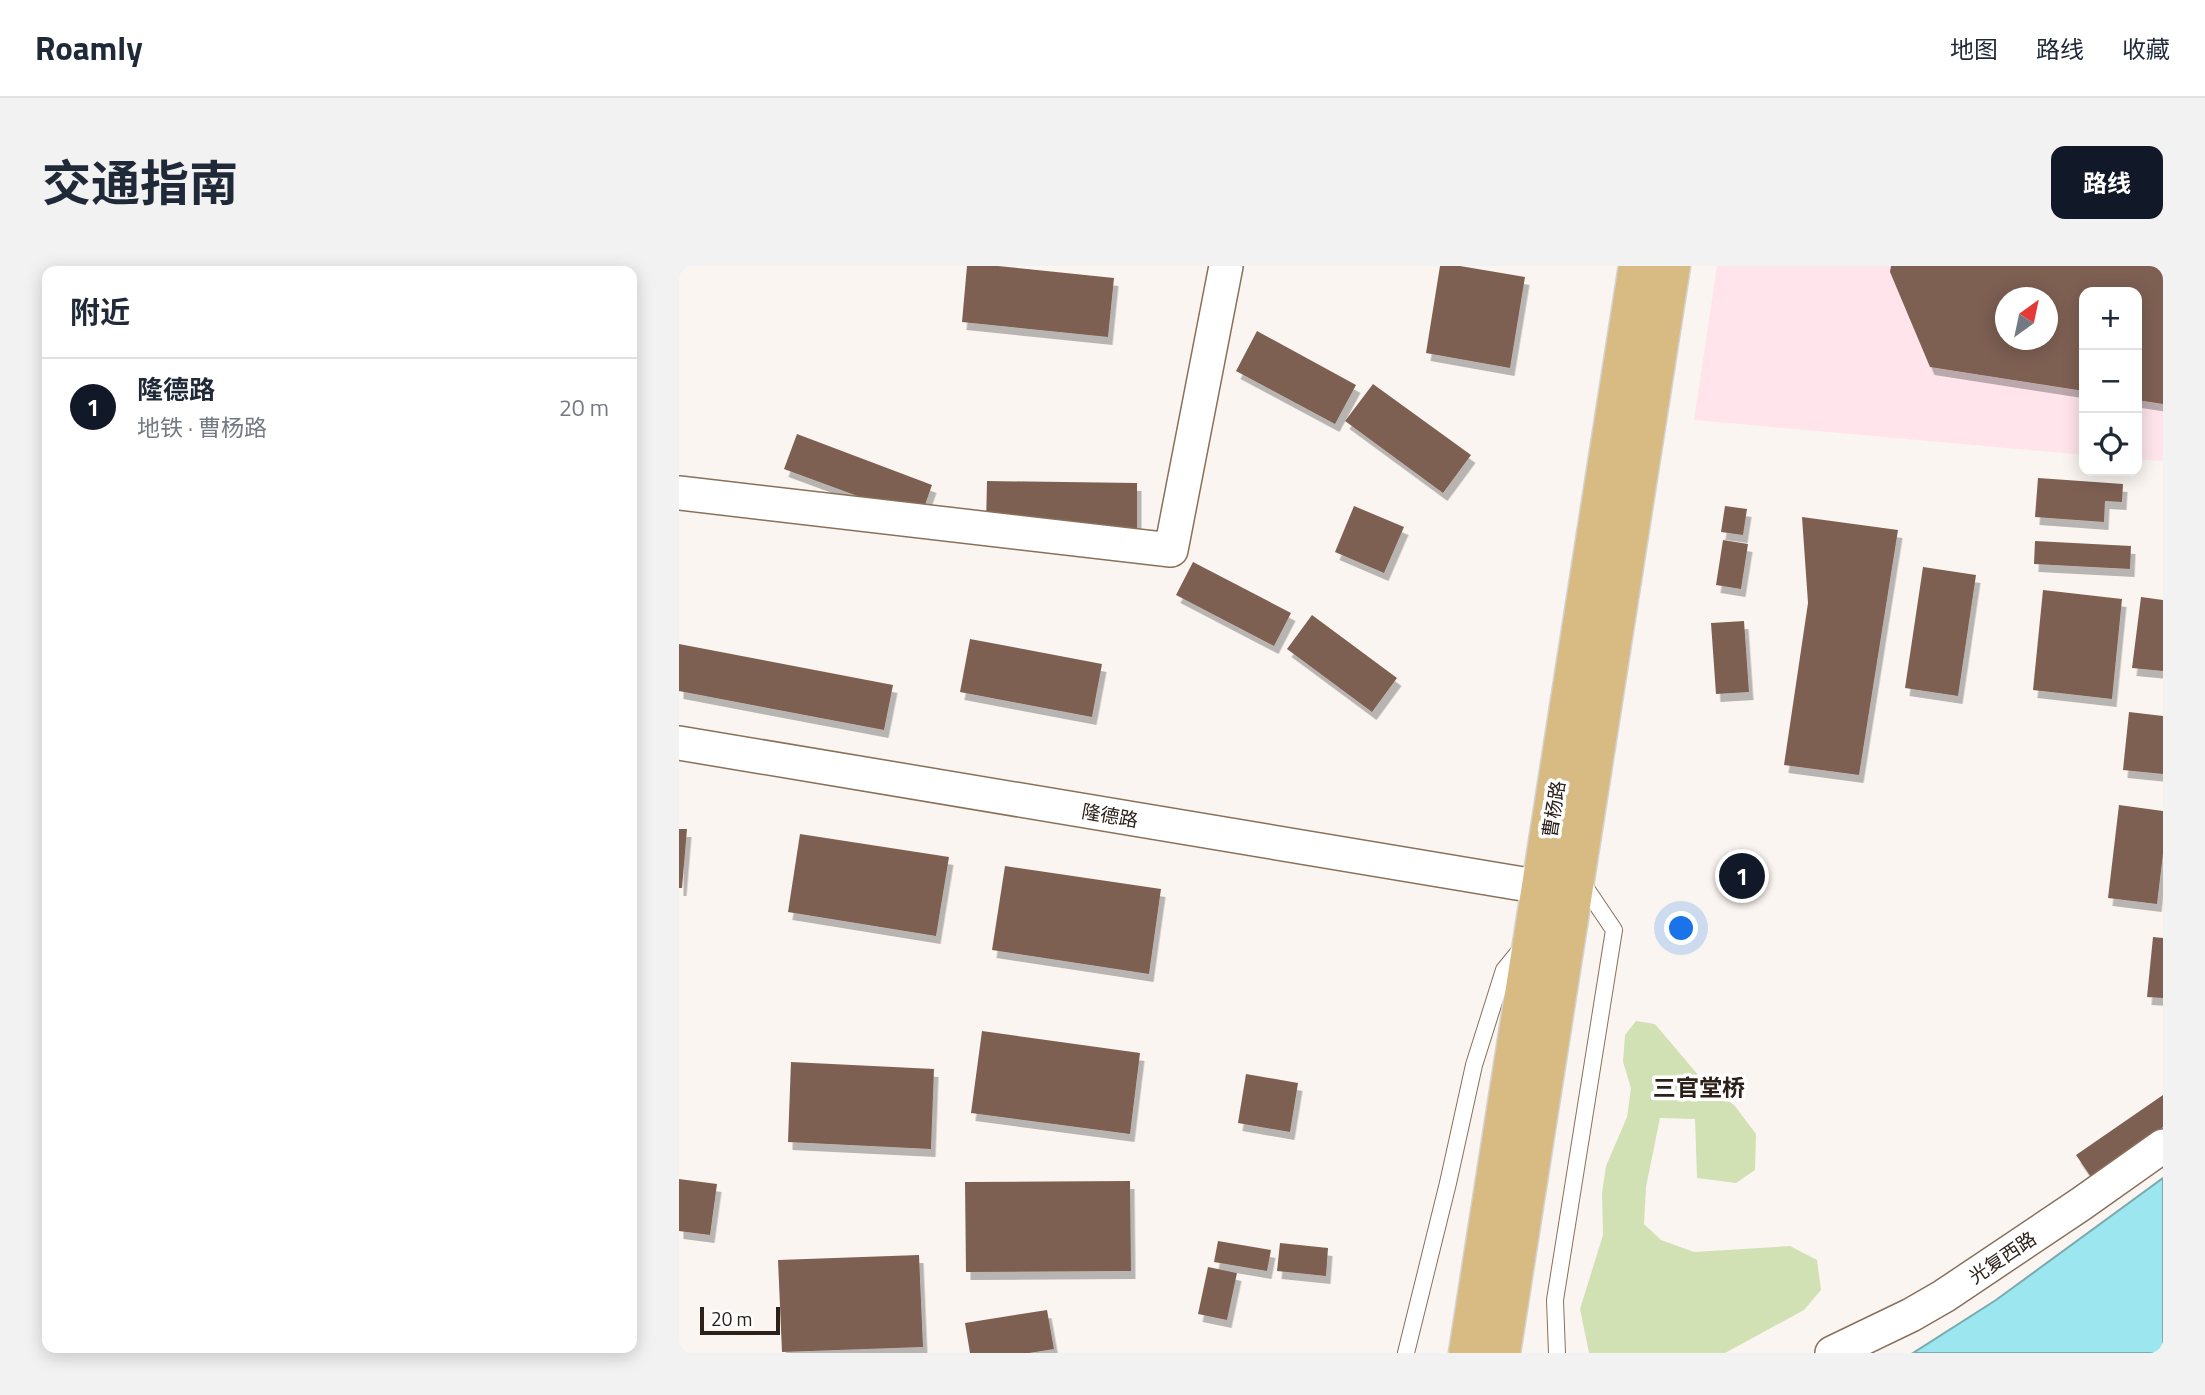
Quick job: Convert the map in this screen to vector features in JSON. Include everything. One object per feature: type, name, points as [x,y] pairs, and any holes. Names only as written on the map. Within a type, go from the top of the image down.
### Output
[{"type":"main road","name":"曹杨路","points":[[1501,1353],[1525,1095],[1533,936],[1638,266]]},
{"type":"main road","name":"曹杨路","points":[[1468,1353],[1525,1095],[1671,266]]},
{"type":"street","points":[[679,493],[1171,550],[1226,266]]},
{"type":"street","name":"隆德路","points":[[679,743],[1541,887]]},
{"type":"street","name":"光复西路","points":[[1832,1353],[1912,1315],[1944,1296],[2163,1146]]},
{"type":"lane","points":[[1557,1353],[1555,1300],[1614,930],[1581,881]]},
{"type":"lane","points":[[1406,1353],[1474,1065],[1503,970],[1533,936]]},
{"type":"shaded area","points":[[1717,266],[2163,266],[2163,461],[2142,459],[2142,287],[2079,287],[2079,455],[1694,420]]},
{"type":"green space","points":[[1636,1021],[1655,1024],[1704,1082],[1735,1106],[1756,1134],[1755,1170],[1736,1183],[1697,1178],[1695,1119],[1660,1118],[1646,1187],[1644,1224],[1661,1240],[1694,1252],[1790,1246],[1817,1260],[1821,1290],[1804,1310],[1725,1353],[1589,1353],[1580,1309],[1603,1235],[1602,1193],[1606,1166],[1627,1117],[1631,1088],[1623,1062],[1625,1035]]},
{"type":"water","points":[[2163,1178],[2163,1353],[1913,1353],[1996,1300]]},
{"type":"building","points":[[967,266],[998,266],[1114,278],[1108,337],[962,322]]},
{"type":"building","points":[[1440,266],[1460,266],[1525,277],[1510,368],[1426,353]]},
{"type":"building","points":[[1891,266],[2163,266],[2163,404],[2142,401],[2142,287],[2079,287],[2079,390],[1930,367],[1890,272]]},
{"type":"building","points":[[1257,331],[1356,385],[1335,424],[1236,371]]},
{"type":"building","points":[[1373,384],[1471,455],[1443,493],[1345,421]]},
{"type":"building","points":[[797,434],[932,485],[920,519],[784,469]]},
{"type":"building","points":[[2038,478],[2123,484],[2122,502],[2105,501],[2104,522],[2035,517]]},
{"type":"building","points":[[987,481],[1137,483],[1137,528],[986,525]]},
{"type":"building","points":[[1354,506],[1404,527],[1384,573],[1335,552]]},
{"type":"building","points":[[1725,506],[1747,509],[1743,535],[1721,532]]},
{"type":"building","points":[[1802,517],[1898,530],[1859,775],[1784,765],[1808,603]]},
{"type":"building","points":[[1723,540],[1748,544],[1741,589],[1716,585]]},
{"type":"building","points":[[2035,541],[2131,546],[2130,569],[2034,564]]},
{"type":"building","points":[[1193,562],[1291,613],[1274,646],[1176,595]]},
{"type":"building","points":[[1923,567],[1976,575],[1958,696],[1905,688]]},
{"type":"building","points":[[2043,590],[2122,599],[2112,699],[2033,690]]},
{"type":"building","points":[[2141,597],[2163,600],[2163,671],[2132,668]]},
{"type":"building","points":[[1312,615],[1397,678],[1372,712],[1287,649]]},
{"type":"building","points":[[1744,621],[1749,692],[1716,694],[1711,623]]},
{"type":"building","points":[[970,639],[1102,664],[1092,717],[960,692]]},
{"type":"building","points":[[679,644],[893,685],[884,730],[679,691]]},
{"type":"building","points":[[2129,712],[2163,716],[2163,774],[2123,770]]},
{"type":"building","points":[[2119,805],[2163,811],[2163,854],[2157,904],[2108,898]]},
{"type":"building","points":[[679,829],[687,829],[682,888],[679,888]]},
{"type":"building","points":[[800,834],[949,857],[936,936],[788,912]]},
{"type":"building","points":[[1005,866],[1161,889],[1149,974],[992,950]]},
{"type":"building","points":[[2153,937],[2163,938],[2163,998],[2147,997]]},
{"type":"building","points":[[982,1031],[1140,1053],[1130,1134],[971,1113]]},
{"type":"building","points":[[791,1062],[934,1069],[931,1149],[788,1142]]},
{"type":"building","points":[[1246,1074],[1298,1083],[1290,1132],[1238,1123]]},
{"type":"building","points":[[2163,1095],[2163,1127],[2091,1177],[2076,1155]]},
{"type":"building","points":[[679,1179],[717,1184],[710,1235],[679,1231]]},
{"type":"building","points":[[1130,1181],[1131,1271],[966,1272],[965,1182]]},
{"type":"building","points":[[1218,1241],[1271,1250],[1267,1271],[1214,1262]]},
{"type":"building","points":[[1280,1243],[1328,1248],[1326,1276],[1277,1271]]},
{"type":"building","points":[[919,1255],[923,1347],[782,1352],[778,1260]]},
{"type":"building","points":[[1208,1267],[1237,1273],[1227,1320],[1198,1314]]},
{"type":"building","points":[[1047,1310],[1054,1349],[1029,1353],[970,1353],[965,1323]]},
{"type":"place","name":"隆德路","points":[[1742,876]]},
{"type":"district","name":"三官堂桥","points":[[1699,1087]]}]
